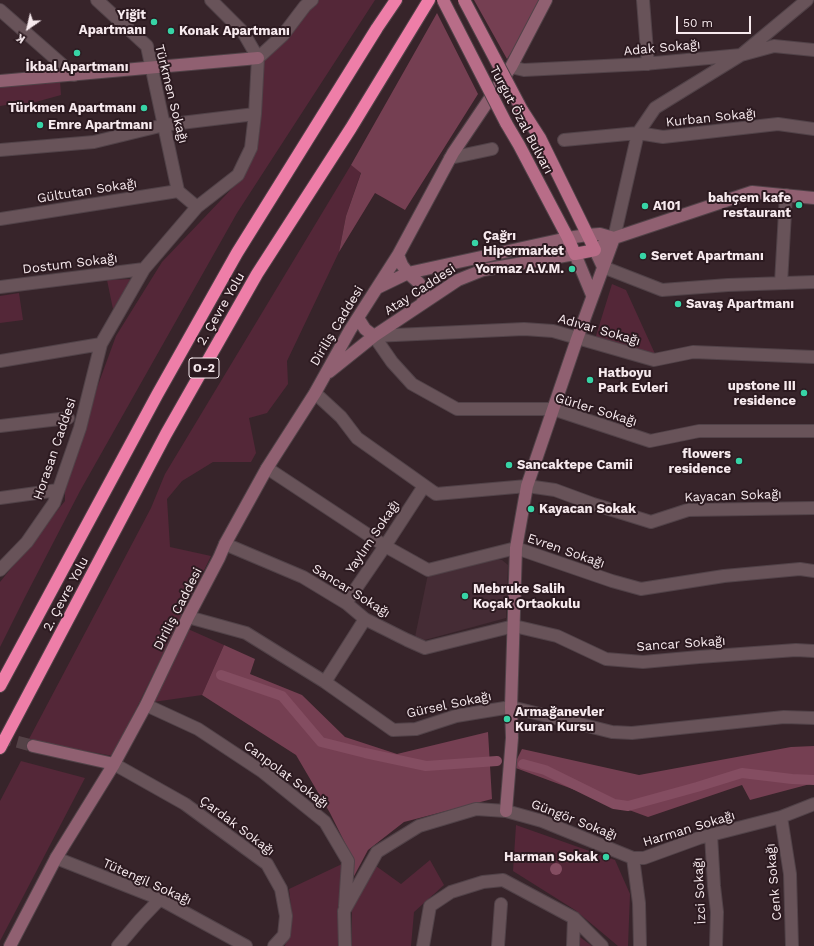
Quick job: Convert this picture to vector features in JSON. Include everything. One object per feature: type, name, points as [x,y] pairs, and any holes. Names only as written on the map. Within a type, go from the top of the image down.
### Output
[{"type":"highway","name":"2. Çevre Yolu","points":[[0,686],[157,394],[237,253],[396,0]]},
{"type":"highway","name":"2. Çevre Yolu","points":[[0,748],[166,434],[257,274],[429,0]]},
{"type":"main road","name":"Turgut Özal Bulvarı","points":[[443,0],[575,254]]},
{"type":"main road","name":"Turgut Özal Bulvarı","points":[[464,0],[522,110],[540,138],[595,250]]},
{"type":"main road","points":[[423,303],[424,292],[419,283],[402,265],[398,254],[450,158],[511,67],[546,0]]},
{"type":"main road","points":[[0,81],[258,58]]},
{"type":"main road","name":"Atay Caddesi","points":[[324,376],[374,336],[423,303],[458,280],[483,270],[595,250],[614,238],[752,192],[814,198]]},
{"type":"main road","name":"Atay Caddesi","points":[[376,289],[408,273],[568,238],[600,234],[614,238]]},
{"type":"main road","points":[[506,811],[512,738],[511,707],[516,548],[527,486],[592,295],[614,238]]},
{"type":"main road","points":[[595,250],[603,267]]},
{"type":"main road","name":"Diriliş Caddesi","points":[[10,946],[56,858],[114,764],[146,704],[225,544],[267,468],[315,392],[358,318],[398,254]]},
{"type":"main road","points":[[575,254],[592,295]]},
{"type":"main road","points":[[358,318],[365,329],[374,336]]},
{"type":"main road","points":[[33,746],[114,764]]},
{"type":"street","name":"Türkmen Sokağı","points":[[97,0],[147,46],[178,190]]},
{"type":"street","points":[[211,0],[243,32],[258,58],[283,35],[305,6],[312,0]]},
{"type":"street","points":[[643,0],[648,64]]},
{"type":"street","points":[[614,238],[638,133],[655,108],[741,55],[807,0]]},
{"type":"street","points":[[0,10],[74,75]]},
{"type":"street","name":"Adak Sokağı","points":[[511,67],[524,70],[648,64],[741,55],[774,46],[814,50]]},
{"type":"street","name":"Horasan Caddesi","points":[[0,570],[27,542],[54,503],[80,428],[100,344],[144,269],[197,207],[238,175],[251,148],[255,114],[258,58]]},
{"type":"street","points":[[0,150],[94,142],[164,125],[255,114]]},
{"type":"street","name":"Kurban Sokağı","points":[[564,140],[638,133],[663,138],[778,124],[814,129]]},
{"type":"street","points":[[450,158],[492,149]]},
{"type":"street","points":[[178,190],[197,207]]},
{"type":"street","name":"Gültutan Sokağı","points":[[0,219],[178,190]]},
{"type":"street","points":[[781,283],[786,195]]},
{"type":"street","points":[[603,267],[662,290],[728,285],[814,282]]},
{"type":"street","name":"Dostum Sokağı","points":[[0,287],[144,269]]},
{"type":"street","name":"Adıvar Sokağı","points":[[374,336],[524,329],[553,331],[654,360],[693,352],[814,357]]},
{"type":"street","name":"Gürler Sokağı","points":[[374,336],[392,362],[412,384],[457,409],[553,409],[650,441],[699,431],[814,431]]},
{"type":"street","points":[[0,361],[100,344]]},
{"type":"street","name":"Kayacan Sokağı","points":[[315,392],[341,417],[357,438],[436,494],[527,486],[555,490],[593,504],[651,522],[688,510],[814,508]]},
{"type":"street","points":[[0,426],[68,418]]},
{"type":"street","name":"Evren Sokağı","points":[[267,468],[385,546],[428,570],[516,548],[612,581],[641,589],[724,576],[800,570],[814,571]]},
{"type":"street","name":"Yaylım Sokağı","points":[[346,603],[424,486]]},
{"type":"street","points":[[0,498],[58,490]]},
{"type":"street","name":"Sancar Sokağı","points":[[225,544],[303,577],[346,603],[364,619],[425,648],[514,626],[557,636],[606,659],[643,662],[796,650],[814,651]]},
{"type":"street","name":"Gürsel Sokağı","points":[[188,617],[246,633],[325,682],[394,730],[416,729],[456,716],[511,707],[612,732],[632,733],[784,717],[814,718]]},
{"type":"street","points":[[325,682],[364,619]]},
{"type":"street","name":"Canpolat Sokağı","points":[[146,704],[198,729],[263,772],[325,822],[348,860],[344,911]]},
{"type":"street","name":"Çardak Sokağı","points":[[114,764],[185,804],[267,864],[281,889],[286,916],[284,935],[274,946]]},
{"type":"street","name":"Harman Sokağı","points":[[640,946],[638,903],[633,858],[644,858],[699,838],[781,817],[814,804]]},
{"type":"street","name":"Güngör Sokağı","points":[[344,911],[377,852],[419,826],[476,809],[506,811],[542,821],[633,858]]},
{"type":"street","name":"Cenk Sokağı","points":[[781,817],[790,874],[792,946]]},
{"type":"street","name":"İzci Sokağı","points":[[711,835],[717,912],[716,946]]},
{"type":"street","name":"Tütengil Sokağı","points":[[56,858],[160,900],[246,946]]},
{"type":"street","points":[[423,946],[430,906],[451,892],[483,882],[503,880],[574,918],[602,946]]},
{"type":"street","points":[[118,946],[140,920],[160,900]]},
{"type":"street","points":[[498,946],[501,904]]},
{"type":"street","points":[[344,911],[345,946]]},
{"type":"street","points":[[573,946],[574,918]]},
{"type":"shaded area","points":[[319,0],[375,0],[237,213],[80,491],[0,647],[0,582],[65,501],[65,489],[98,385],[116,336],[162,262],[241,179],[258,62]]},
{"type":"shaded area","points":[[474,0],[546,0],[507,59]]},
{"type":"shaded area","points":[[437,13],[478,94],[405,210],[375,193],[339,252],[346,216],[361,173],[351,165]]},
{"type":"shaded area","points":[[60,80],[61,95],[32,103],[18,103],[0,106],[0,86]]},
{"type":"shaded area","points":[[351,165],[361,172],[346,216],[339,252],[287,361],[288,384],[267,413],[249,418],[256,453],[251,462],[213,462],[182,481],[167,499],[170,547],[211,556],[113,756],[29,739],[151,508],[165,474]]},
{"type":"shaded area","points":[[132,279],[113,309],[107,280]]},
{"type":"shaded area","points":[[612,284],[626,290],[656,356],[595,339]]},
{"type":"shaded area","points":[[19,293],[23,320],[0,323],[0,296]]},
{"type":"shaded area","name":"Mebruke Salih Koçak Ortaokulu","points":[[493,558],[502,560],[508,565],[506,618],[421,641],[415,637],[428,574]]},
{"type":"shaded area","points":[[188,629],[224,645],[202,695],[153,702]]},
{"type":"shaded area","points":[[224,645],[255,659],[250,674],[302,695],[345,737],[397,754],[488,732],[492,799],[404,822],[368,850],[353,878],[351,855],[330,813],[296,755],[202,695]]},
{"type":"shaded area","points":[[814,746],[814,783],[750,800],[742,785],[648,817],[513,767],[522,749],[639,775],[791,747]]},
{"type":"shaded area","points":[[21,761],[85,778],[0,941],[0,801]]},
{"type":"shaded area","points":[[516,825],[615,860],[630,894],[628,946],[618,946],[575,910],[513,871]]},
{"type":"shaded area","points":[[430,860],[444,885],[414,912],[411,946],[352,946],[352,908],[376,866],[401,884]]},
{"type":"shaded area","points":[[556,863],[560,865],[562,869],[560,873],[556,875],[552,873],[550,869],[552,865]]},
{"type":"shaded area","points":[[342,864],[341,946],[285,946],[292,915],[289,889]]},
{"type":"shaded area","points":[[577,935],[592,946],[576,946]]},
{"type":"waterway","points":[[221,675],[282,696],[321,742],[426,766],[497,761]]},
{"type":"waterway","points":[[523,764],[545,770],[614,804],[628,806],[742,773],[814,780]]},
{"type":"tunnel","points":[[0,737],[33,746]]},
{"type":"place","name":"Yiğit Apartmanı","points":[[154,22]]},
{"type":"place","name":"Konak Apartmanı","points":[[171,31]]},
{"type":"place","name":"İkbal Apartmanı","points":[[77,53]]},
{"type":"place","name":"Türkmen Apartmanı","points":[[144,108]]},
{"type":"place","name":"Emre Apartmanı","points":[[40,125]]},
{"type":"place","name":"bahçem kafe restaurant","points":[[799,205]]},
{"type":"place","name":"A101","points":[[645,206]]},
{"type":"place","name":"Çağrı Hipermarket","points":[[475,243]]},
{"type":"place","name":"Servet Apartmanı","points":[[643,256]]},
{"type":"place","name":"Yormaz A.V.M.","points":[[572,269]]},
{"type":"place","name":"Savaş Apartmanı","points":[[678,304]]},
{"type":"place","name":"Hatboyu Park Evleri","points":[[590,380]]},
{"type":"place","name":"upstone III residence","points":[[804,393]]},
{"type":"place","name":"flowers residence","points":[[739,461]]},
{"type":"place","name":"Sancaktepe Camii","points":[[509,465]]},
{"type":"place","name":"Kayacan Sokak","points":[[531,509]]},
{"type":"place","name":"Mebruke Salih Koçak Ortaokulu","points":[[465,596]]},
{"type":"place","name":"Armağanevler Kuran Kursu","points":[[507,719]]},
{"type":"place","name":"Harman Sokak","points":[[606,857]]}]
